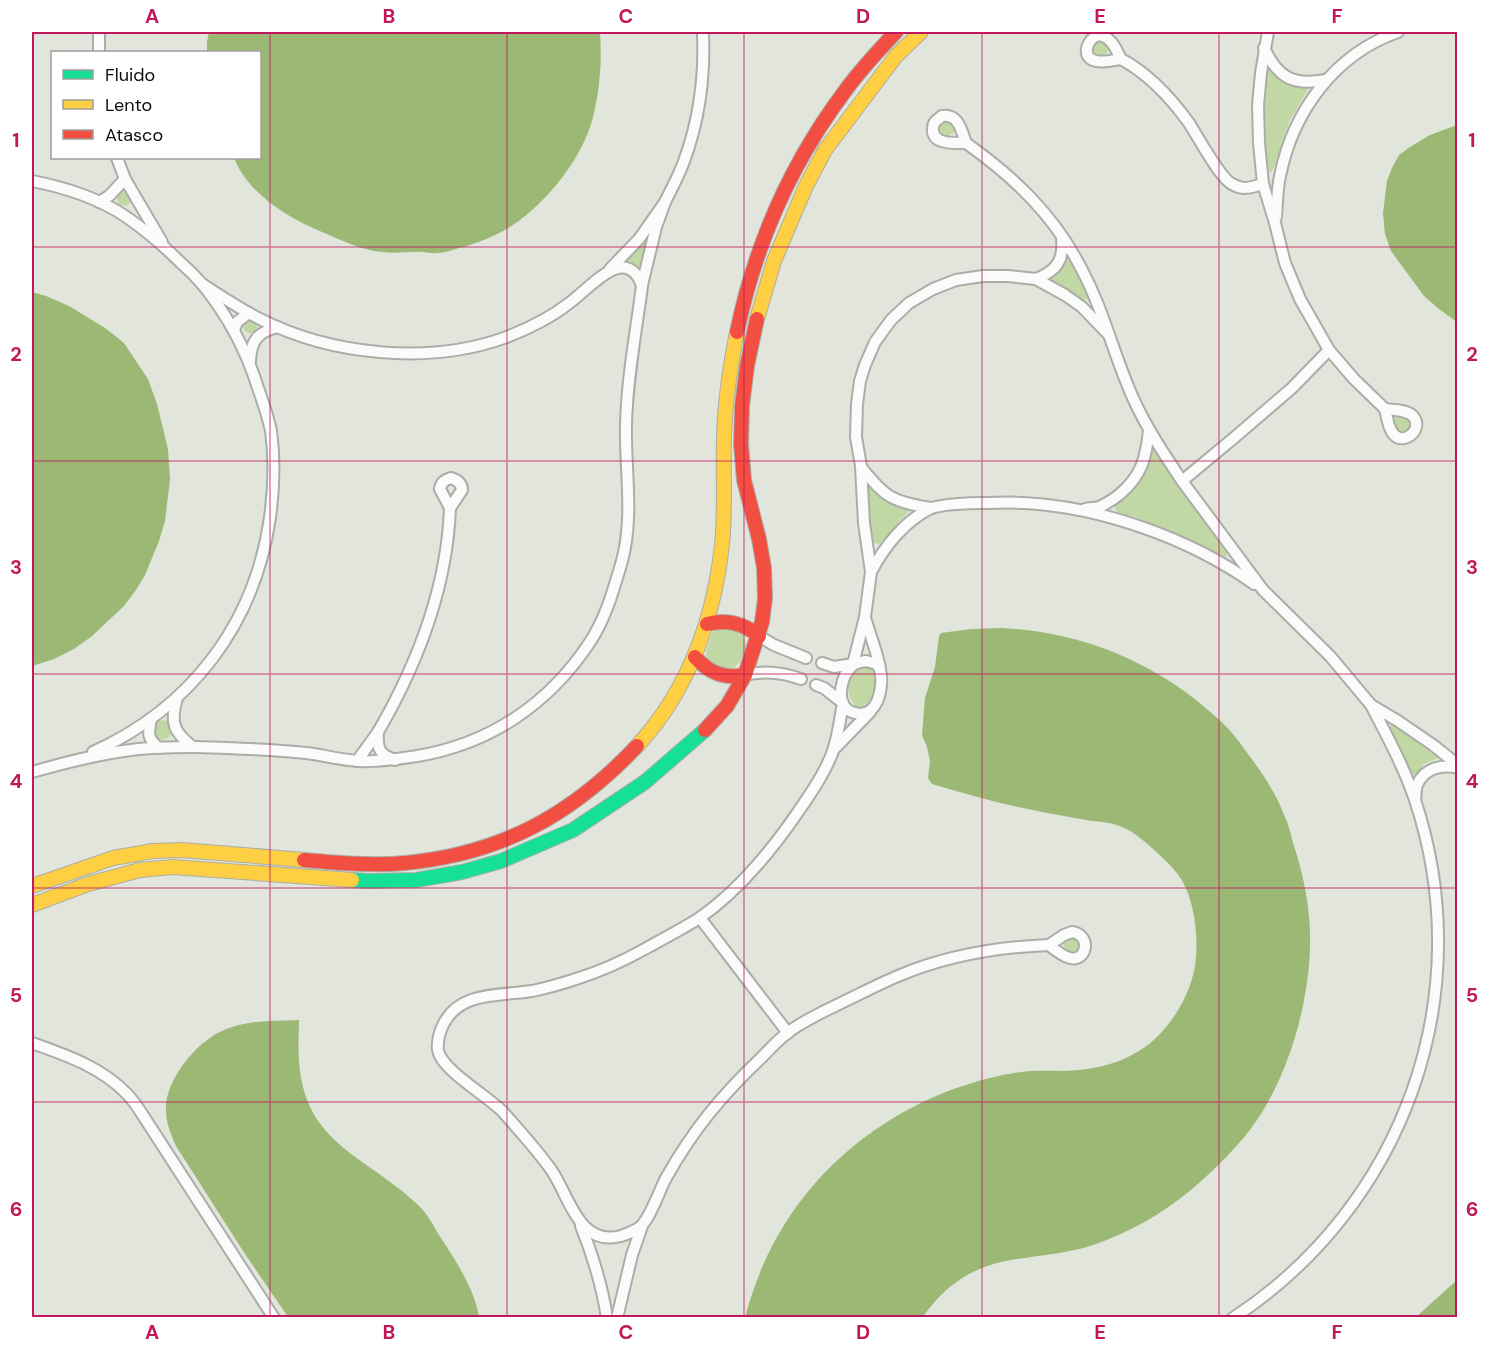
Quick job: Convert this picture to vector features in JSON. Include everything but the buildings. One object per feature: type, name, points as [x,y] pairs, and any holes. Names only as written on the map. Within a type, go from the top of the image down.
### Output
[{"type":"street","points":[[99,32],[99,51]]},
{"type":"street","points":[[32,772],[76,759],[132,749],[193,747],[259,750],[305,753],[357,761],[395,760],[428,754],[460,746],[486,736],[511,721],[535,704],[577,660],[591,641],[603,617],[622,560],[627,536],[629,506],[626,459],[627,414],[642,285],[656,227],[682,165],[697,112],[704,63],[704,32]]},
{"type":"street","points":[[32,886],[113,858],[153,851],[182,850],[357,864],[406,863],[445,857],[514,837],[579,800],[611,775],[654,726],[683,683],[707,624],[717,584],[723,533],[725,420],[731,367],[744,302],[773,215],[794,170],[816,131],[840,97],[883,44],[896,32]]},
{"type":"street","points":[[32,905],[88,884],[140,870],[172,867],[369,881],[416,880],[462,872],[501,861],[573,830],[645,782],[681,753],[718,717],[745,675],[759,636],[765,598],[764,568],[759,539],[744,480],[741,435],[747,366],[760,306],[774,261],[806,186],[825,150],[896,56],[921,32]]},
{"type":"street","points":[[1268,32],[1258,105],[1259,143],[1263,184],[1284,263],[1300,299],[1329,350],[1354,379],[1385,409]]},
{"type":"street","points":[[1275,223],[1280,177],[1286,152],[1299,121],[1326,80],[1347,61],[1366,47],[1398,32]]},
{"type":"street","points":[[1264,48],[1271,63],[1294,81],[1308,83],[1326,80]]},
{"type":"street","points":[[1122,59],[1153,81],[1172,102],[1229,183],[1246,189],[1263,184]]},
{"type":"street","points":[[966,143],[1011,178],[1037,204],[1061,236],[1082,268],[1095,296],[1133,397],[1149,430],[1182,481],[1263,590],[1330,656],[1371,705],[1399,761],[1415,800],[1428,849],[1435,892],[1438,937],[1436,984],[1430,1030],[1418,1077],[1402,1117],[1384,1156],[1358,1197],[1324,1240],[1291,1274],[1233,1317]]},
{"type":"street","points":[[117,159],[125,179],[165,247]]},
{"type":"street","points":[[99,202],[109,196],[125,179]]},
{"type":"street","points":[[32,181],[99,202],[125,216],[165,247],[202,284],[234,330],[250,362],[271,430],[274,474],[267,534],[254,585],[234,627],[208,665],[177,698],[151,719],[115,742],[76,759]]},
{"type":"street","points":[[125,216],[138,202]]},
{"type":"street","points":[[202,284],[261,320],[319,341],[380,352],[426,353],[465,348],[503,338],[566,306],[607,273],[639,238],[665,202]]},
{"type":"street","points":[[1036,279],[1049,274],[1058,263],[1063,251],[1061,236]]},
{"type":"street","points":[[607,273],[624,267],[639,276],[642,285]]},
{"type":"street","points":[[607,1317],[602,1287],[580,1223],[551,1169],[500,1109],[442,1060],[438,1043],[444,1023],[452,1011],[464,1001],[534,990],[583,977],[621,961],[700,918],[737,886],[765,856],[813,790],[833,751],[843,703],[841,696],[844,679],[853,664],[865,617],[871,572],[856,437],[857,404],[865,365],[875,342],[891,320],[909,303],[933,289],[956,280],[983,276],[1008,276],[1036,279],[1082,308],[1108,334]]},
{"type":"street","points":[[234,330],[237,322],[249,313]]},
{"type":"street","points":[[250,362],[250,351],[255,340],[262,333],[278,327]]},
{"type":"street","points":[[1182,481],[1292,388],[1329,350]]},
{"type":"street","points":[[1078,510],[1100,507],[1114,499],[1131,484],[1141,468],[1147,451],[1149,430]]},
{"type":"street","points":[[861,466],[878,487],[890,497],[907,505],[931,508],[968,504],[1024,503],[1078,510],[1109,517],[1160,534],[1198,552],[1238,573],[1263,590]]},
{"type":"street","points":[[357,761],[378,732],[409,674],[427,629],[446,551],[450,508]]},
{"type":"street","points":[[871,572],[894,538],[931,508]]},
{"type":"street","points":[[833,751],[872,710],[881,688],[880,668],[865,617]]},
{"type":"street","points":[[707,624],[729,620],[740,623],[774,645],[806,658]]},
{"type":"street","points":[[784,673],[790,652]]},
{"type":"street","points":[[695,657],[717,675],[726,677],[759,672],[784,673],[801,679]]},
{"type":"street","points":[[822,663],[834,667],[872,661],[880,668]]},
{"type":"street","points":[[816,685],[824,688],[848,710],[861,714],[872,710]]},
{"type":"street","points":[[177,698],[173,718],[175,729],[182,739],[193,747]]},
{"type":"street","points":[[1371,705],[1425,739],[1458,766]]},
{"type":"street","points":[[151,719],[148,735],[150,741],[160,748]]},
{"type":"street","points":[[378,732],[379,750],[395,760]]},
{"type":"street","points":[[1415,800],[1416,787],[1421,778],[1432,769],[1445,765],[1458,766]]},
{"type":"street","points":[[700,918],[788,1033]]},
{"type":"street","points":[[617,1317],[632,1255],[642,1226],[660,1189],[691,1136],[733,1084],[788,1033],[824,1011],[900,975],[971,954],[1048,945]]},
{"type":"street","points":[[32,1043],[79,1061],[99,1072],[128,1095],[273,1317]]},
{"type":"street","points":[[580,1223],[587,1231],[611,1239],[627,1235],[642,1226]]},
{"type":"shaded area","points":[[209,32],[600,32],[601,64],[593,117],[581,148],[551,192],[526,215],[501,232],[463,247],[433,253],[392,253],[359,247],[309,226],[282,212],[249,182],[234,159],[261,159],[261,51],[207,51]]},
{"type":"shaded area","points":[[1104,39],[1109,48],[1107,53],[1096,56],[1092,51],[1093,42]]},
{"type":"shaded area","points":[[1267,69],[1274,70],[1307,86],[1308,89],[1289,122],[1271,172],[1266,169],[1263,121],[1264,77]]},
{"type":"shaded area","points":[[944,118],[955,125],[954,132],[948,136],[941,135],[937,129],[938,122]]},
{"type":"shaded area","points":[[1457,125],[1457,322],[1424,296],[1391,251],[1385,234],[1383,213],[1387,181],[1399,155],[1430,135]]},
{"type":"shaded area","points":[[121,192],[127,192],[131,199],[127,206],[121,206],[117,202],[117,196]]},
{"type":"shaded area","points":[[647,237],[640,267],[626,259]]},
{"type":"shaded area","points":[[1066,257],[1090,295],[1088,299],[1082,300],[1053,281],[1051,276],[1059,269]]},
{"type":"shaded area","points":[[32,292],[69,306],[105,328],[124,343],[148,379],[157,404],[168,449],[170,479],[165,521],[159,541],[136,590],[124,606],[92,636],[74,649],[54,659],[32,666]]},
{"type":"shaded area","points":[[247,319],[253,319],[257,326],[253,333],[247,333],[243,329],[243,323]]},
{"type":"shaded area","points":[[1398,415],[1411,418],[1411,426],[1406,431],[1396,429],[1394,420]]},
{"type":"shaded area","points":[[1156,449],[1177,484],[1228,553],[1225,557],[1159,527],[1117,512],[1116,503],[1135,486],[1147,468],[1152,452]]},
{"type":"shaded area","points":[[865,488],[872,488],[888,501],[908,506],[910,510],[879,544],[871,542]]},
{"type":"shaded area","points":[[720,627],[738,629],[744,637],[746,647],[740,662],[732,669],[722,671],[706,659],[712,633]]},
{"type":"shaded area","points":[[971,629],[1028,630],[1079,641],[1128,658],[1151,670],[1196,700],[1219,720],[1236,738],[1263,776],[1277,799],[1289,826],[1308,903],[1310,941],[1307,980],[1300,1019],[1288,1057],[1263,1111],[1224,1159],[1174,1203],[1117,1236],[1075,1250],[1011,1260],[972,1272],[940,1296],[923,1317],[745,1317],[761,1271],[783,1227],[803,1197],[853,1146],[882,1125],[945,1092],[979,1081],[1020,1072],[1093,1068],[1131,1056],[1150,1043],[1170,1023],[1190,984],[1196,957],[1196,937],[1194,915],[1188,894],[1173,869],[1139,837],[1115,824],[1000,803],[932,784],[928,778],[930,761],[922,735],[925,698],[935,667],[939,636],[941,633]]},
{"type":"shaded area","points":[[864,664],[877,670],[877,681],[874,696],[862,707],[855,706],[848,688],[854,672]]},
{"type":"shaded area","points":[[162,720],[169,723],[172,730],[169,737],[162,740],[155,737],[152,730],[155,723]]},
{"type":"shaded area","points":[[1393,724],[1439,754],[1438,758],[1424,764],[1417,775],[1411,774],[1389,728]]},
{"type":"shaded area","points":[[1078,936],[1080,946],[1077,951],[1071,952],[1065,949],[1063,944],[1065,938]]},
{"type":"shaded area","points":[[299,1020],[301,1076],[311,1109],[319,1122],[339,1144],[401,1190],[424,1212],[462,1273],[473,1295],[479,1317],[288,1317],[176,1146],[167,1121],[167,1097],[174,1079],[192,1053],[213,1036],[235,1026],[261,1021]]},
{"type":"shaded area","points":[[1457,1280],[1457,1317],[1416,1317]]},
{"type":"traffic: fast","points":[[352,880],[416,880],[462,872],[501,861],[573,830],[645,782],[705,730]]},
{"type":"traffic: slow","points":[[757,319],[774,261],[806,186],[825,150],[896,56],[921,32]]},
{"type":"traffic: slow","points":[[637,746],[656,723],[686,673],[698,647],[715,591],[723,533],[725,411],[737,332]]},
{"type":"traffic: slow","points":[[32,886],[113,858],[153,851],[182,850],[304,860]]},
{"type":"traffic: slow","points":[[32,905],[88,884],[140,870],[173,867],[352,880]]},
{"type":"traffic: jam","points":[[737,332],[765,236],[792,176],[826,118],[845,91],[896,32]]},
{"type":"traffic: jam","points":[[705,730],[727,706],[745,675],[762,622],[765,598],[764,568],[744,480],[741,444],[742,406],[747,366],[757,319]]},
{"type":"traffic: jam","points":[[707,624],[734,623],[759,636]]},
{"type":"traffic: jam","points":[[695,657],[717,674],[745,675]]},
{"type":"traffic: jam","points":[[304,860],[393,864],[473,851],[533,827],[560,811],[587,792],[637,746]]}]
